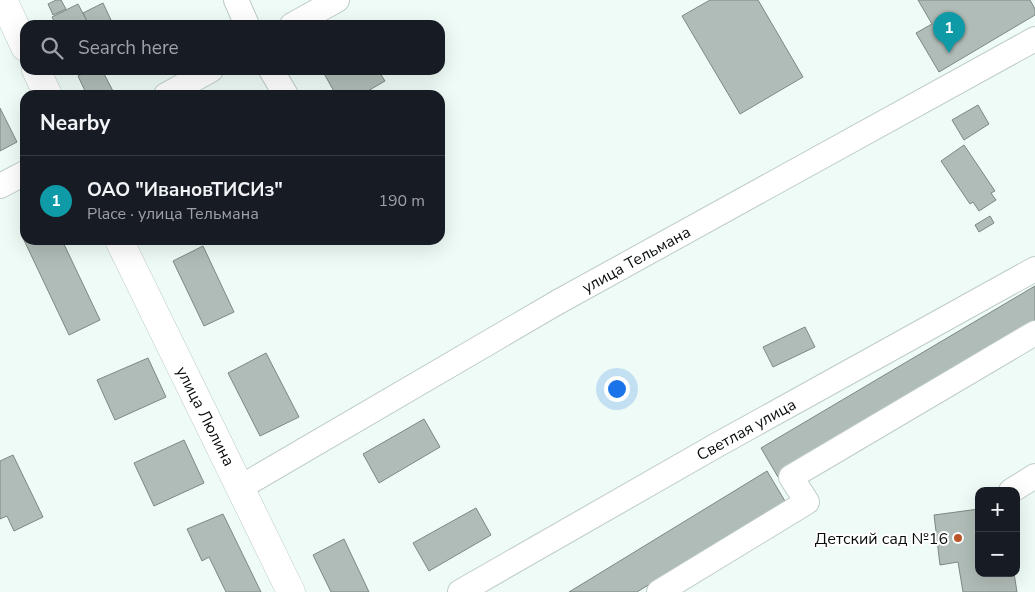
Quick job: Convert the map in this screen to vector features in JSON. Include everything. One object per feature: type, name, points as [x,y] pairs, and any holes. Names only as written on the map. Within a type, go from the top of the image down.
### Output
[{"type":"main road","points":[[3,0],[20,36]]},
{"type":"main road","points":[[38,75],[46,90]]},
{"type":"main road","name":"улица Люлина","points":[[120,245],[291,592]]},
{"type":"street","points":[[0,3],[3,0]]},
{"type":"street","points":[[236,0],[245,20]]},
{"type":"street","points":[[301,20],[337,0]]},
{"type":"street","name":"улица Тельмана","points":[[241,487],[558,302],[1035,39]]},
{"type":"street","points":[[175,90],[202,75]]},
{"type":"street","points":[[274,75],[283,90]]},
{"type":"street","points":[[0,186],[20,176]]},
{"type":"street","name":"Светлая улица","points":[[460,592],[717,444],[1035,269]]},
{"type":"street","points":[[659,592],[808,502],[791,477],[1035,333]]},
{"type":"street","points":[[1017,487],[1035,476]]},
{"type":"building","points":[[61,0],[66,9],[53,15],[48,4]]},
{"type":"building","points":[[710,0],[758,0],[803,77],[740,114],[682,16]]},
{"type":"building","points":[[918,0],[1030,0],[1035,9],[1035,15],[939,72],[916,33],[932,24]]},
{"type":"building","points":[[103,3],[111,20],[86,20],[83,13]]},
{"type":"building","points":[[78,4],[86,20],[54,20],[52,17]]},
{"type":"building","points":[[105,75],[112,90],[85,90],[78,76]]},
{"type":"building","points":[[325,75],[381,75],[385,81],[370,90],[333,90]]},
{"type":"building","points":[[978,105],[989,124],[964,140],[952,120]]},
{"type":"building","points":[[0,108],[17,142],[0,151]]},
{"type":"building","points":[[964,145],[995,191],[991,193],[996,200],[979,211],[973,202],[970,204],[941,161]]},
{"type":"building","points":[[990,216],[994,223],[979,232],[975,225]]},
{"type":"building","points":[[26,245],[64,245],[100,320],[69,335]]},
{"type":"building","points":[[203,246],[234,312],[204,326],[173,261]]},
{"type":"building","points":[[1035,286],[1035,324],[778,477],[761,448]]},
{"type":"building","points":[[805,327],[815,347],[773,367],[763,347]]},
{"type":"building","points":[[266,353],[299,417],[260,436],[228,373]]},
{"type":"building","points":[[148,358],[166,397],[115,420],[97,380]]},
{"type":"building","points":[[424,419],[440,447],[379,483],[363,454]]},
{"type":"building","points":[[184,440],[204,483],[154,506],[134,463]]},
{"type":"building","points":[[13,455],[43,517],[14,531],[7,516],[0,519],[0,461]]},
{"type":"building","points":[[767,471],[785,501],[637,592],[569,592]]},
{"type":"building","points":[[476,508],[491,535],[429,571],[413,543]]},
{"type":"building","name":"Детский сад №16","points":[[975,510],[975,577],[1015,577],[1017,592],[963,592],[958,562],[940,565],[934,515]]},
{"type":"building","points":[[223,514],[261,592],[226,592],[209,557],[202,561],[187,529]]},
{"type":"building","points":[[344,539],[369,592],[331,592],[313,555]]},
{"type":"place","name":"ОАО \"ИвановТИСИз\"","points":[[949,53]]},
{"type":"place","name":"Детский сад №16","points":[[958,538]]}]
